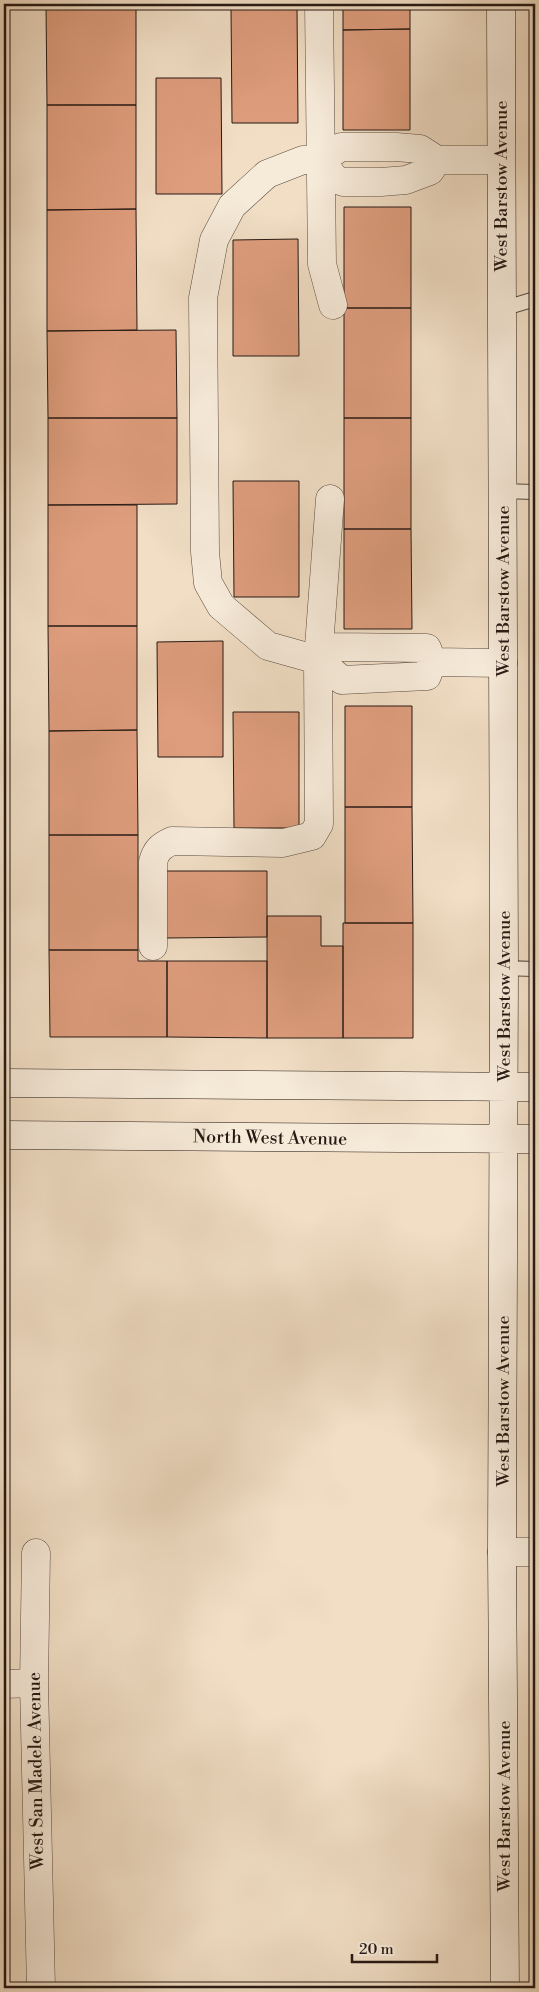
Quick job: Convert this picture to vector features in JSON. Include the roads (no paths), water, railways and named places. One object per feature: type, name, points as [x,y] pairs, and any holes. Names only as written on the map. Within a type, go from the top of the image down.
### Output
[{"type":"street","points":[[319,4],[322,264],[333,305]]},
{"type":"street","name":"West Barstow Avenue","points":[[501,4],[504,968],[502,1552],[505,1988]]},
{"type":"street","points":[[318,660],[268,646],[221,606],[208,583],[205,552],[203,298],[214,240],[232,206],[266,174],[303,160],[320,160]]},
{"type":"street","points":[[320,160],[335,180],[343,182],[406,180],[430,171],[437,160],[501,160]]},
{"type":"street","points":[[153,946],[153,862],[155,852],[160,846],[172,841],[284,843],[312,836],[319,824],[318,660],[330,499]]},
{"type":"street","points":[[318,660],[332,647],[427,648],[432,662],[503,663]]},
{"type":"street","points":[[4,1083],[535,1087]]},
{"type":"street","name":"North West Avenue","points":[[4,1135],[535,1139]]},
{"type":"street","points":[[502,1552],[535,1552]]},
{"type":"street","name":"West San Madele Avenue","points":[[36,1553],[34,1683],[41,1988]]},
{"type":"street","points":[[4,1684],[34,1683]]},
{"type":"lane","points":[[502,309],[535,298]]},
{"type":"lane","points":[[502,491],[535,492]]},
{"type":"lane","points":[[504,968],[535,970]]}]
